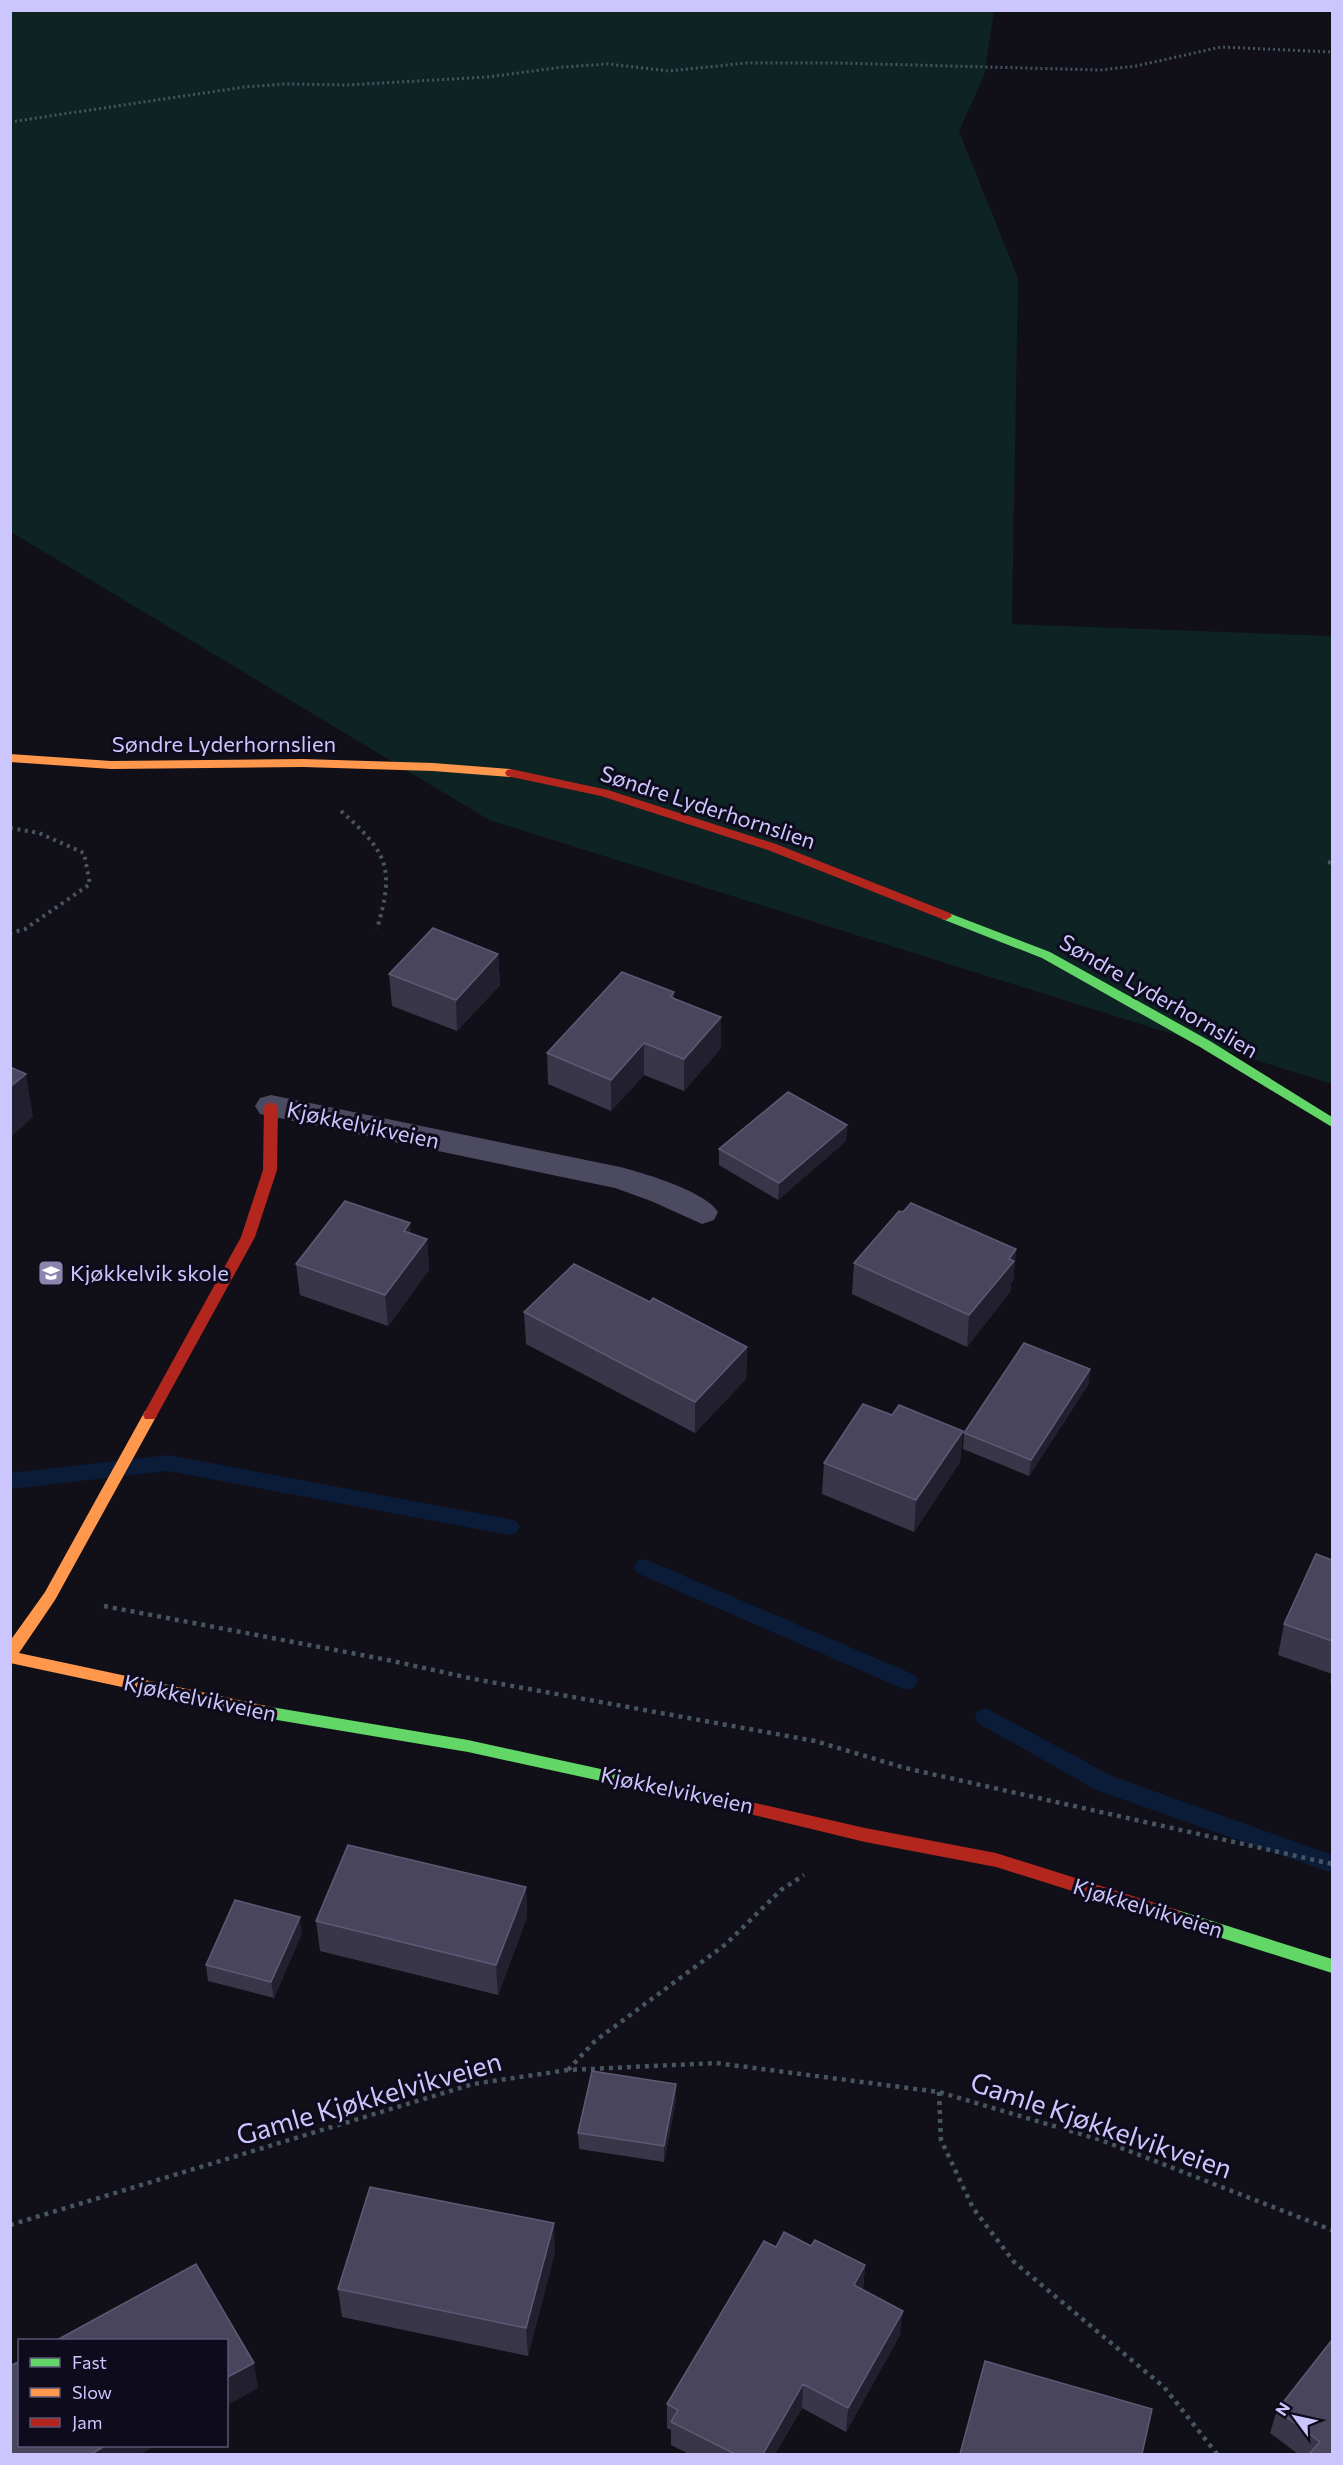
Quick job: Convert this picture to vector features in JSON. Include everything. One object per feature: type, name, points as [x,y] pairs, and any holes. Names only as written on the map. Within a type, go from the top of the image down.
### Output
[{"type":"street","name":"Søndre Lyderhornslien","points":[[10,758],[111,765],[303,763],[517,773],[604,793],[772,847],[1046,955],[1205,1044],[1332,1123]]},
{"type":"street","name":"Kjøkkelvikveien","points":[[271,1106],[270,1170],[248,1237],[50,1596],[10,1656],[303,1720],[491,1750],[784,1814],[865,1835],[996,1860],[1332,1966]]},
{"type":"lane","name":"Kjøkkelvikveien","points":[[271,1106],[620,1178],[663,1193],[702,1212]]},
{"type":"path","points":[[10,122],[244,87],[285,84],[347,85],[488,77],[563,67],[608,64],[669,71],[746,63],[1100,70],[1136,66],[1221,46],[1332,52]]},
{"type":"path","points":[[303,763],[309,788],[328,799],[361,828],[381,851],[388,875],[386,902],[378,929]]},
{"type":"path","points":[[10,828],[39,833],[84,853],[90,884],[25,930],[10,933]]},
{"type":"path","points":[[50,1596],[388,1660],[474,1679],[815,1741],[905,1768],[1332,1864]]},
{"type":"path","points":[[568,2070],[595,2041],[726,1944],[781,1890],[865,1835]]},
{"type":"path","name":"Gamle Kjøkkelvikveien","points":[[10,2225],[473,2084],[568,2070],[716,2063],[939,2092],[1101,2140],[1332,2230]]},
{"type":"path","points":[[939,2092],[941,2140],[973,2208],[1014,2262],[1164,2387],[1217,2454]]},
{"type":"green space","points":[[10,11],[994,11],[984,76],[959,131],[1018,278],[1012,624],[1332,636],[1332,1084],[489,820],[11,532]]},
{"type":"building","points":[[433,928],[498,954],[456,1000],[389,974]]},
{"type":"building","points":[[622,972],[674,992],[670,997],[721,1017],[684,1059],[644,1043],[611,1080],[547,1053]]},
{"type":"building","points":[[10,1067],[26,1074],[10,1087]]},
{"type":"building","points":[[788,1092],[847,1125],[779,1183],[719,1149]]},
{"type":"building","points":[[345,1201],[410,1223],[404,1231],[427,1239],[385,1295],[296,1264]]},
{"type":"building","points":[[911,1203],[1016,1249],[1009,1259],[1014,1261],[969,1315],[854,1263],[899,1211],[903,1212]]},
{"type":"building","points":[[574,1264],[650,1302],[653,1298],[747,1347],[695,1402],[524,1312]]},
{"type":"building","points":[[1024,1343],[1090,1369],[1031,1460],[964,1433]]},
{"type":"building","points":[[863,1404],[892,1415],[899,1405],[963,1431],[916,1500],[824,1463]]},
{"type":"building","points":[[1316,1554],[1332,1560],[1332,1641],[1284,1624]]},
{"type":"building","points":[[348,1845],[526,1887],[496,1965],[316,1921]]},
{"type":"building","points":[[235,1900],[300,1917],[271,1982],[206,1965]]},
{"type":"building","points":[[592,2071],[676,2084],[664,2146],[578,2133]]},
{"type":"building","points":[[370,2187],[554,2223],[526,2328],[338,2289]]},
{"type":"building","points":[[784,2232],[811,2246],[815,2240],[865,2265],[854,2285],[903,2311],[848,2408],[803,2384],[763,2454],[735,2454],[671,2422],[678,2410],[667,2404],[764,2241],[776,2247]]},
{"type":"building","points":[[196,2264],[254,2363],[228,2377],[228,2339],[59,2339]]},
{"type":"building","points":[[1332,2340],[1332,2454],[1309,2454],[1320,2442],[1277,2410]]},
{"type":"building","points":[[985,2361],[1152,2409],[1142,2454],[960,2454]]},
{"type":"building","points":[[18,2362],[18,2447],[103,2447],[91,2454],[10,2454],[10,2366]]},
{"type":"waterway","points":[[10,1481],[168,1463],[509,1527]]},
{"type":"waterway","points":[[645,1567],[907,1681]]},
{"type":"waterway","points":[[986,1717],[1104,1783],[1332,1864]]},
{"type":"traffic: fast","points":[[946,916],[1046,955],[1205,1044],[1332,1123]]},
{"type":"traffic: fast","points":[[271,1713],[468,1746],[729,1803]]},
{"type":"traffic: fast","points":[[1174,1916],[1332,1966]]},
{"type":"traffic: slow","points":[[10,758],[111,765],[303,763],[433,767],[511,773]]},
{"type":"traffic: slow","points":[[10,1654],[50,1596],[150,1415]]},
{"type":"traffic: slow","points":[[10,1657],[271,1713]]},
{"type":"traffic: jam","points":[[511,773],[604,793],[772,847],[946,916]]},
{"type":"traffic: jam","points":[[150,1415],[248,1237],[270,1170],[271,1106]]},
{"type":"traffic: jam","points":[[729,1803],[865,1835],[996,1860],[1174,1916]]},
{"type":"place","name":"Kjøkkelvik skole","points":[[51,1273]]}]
